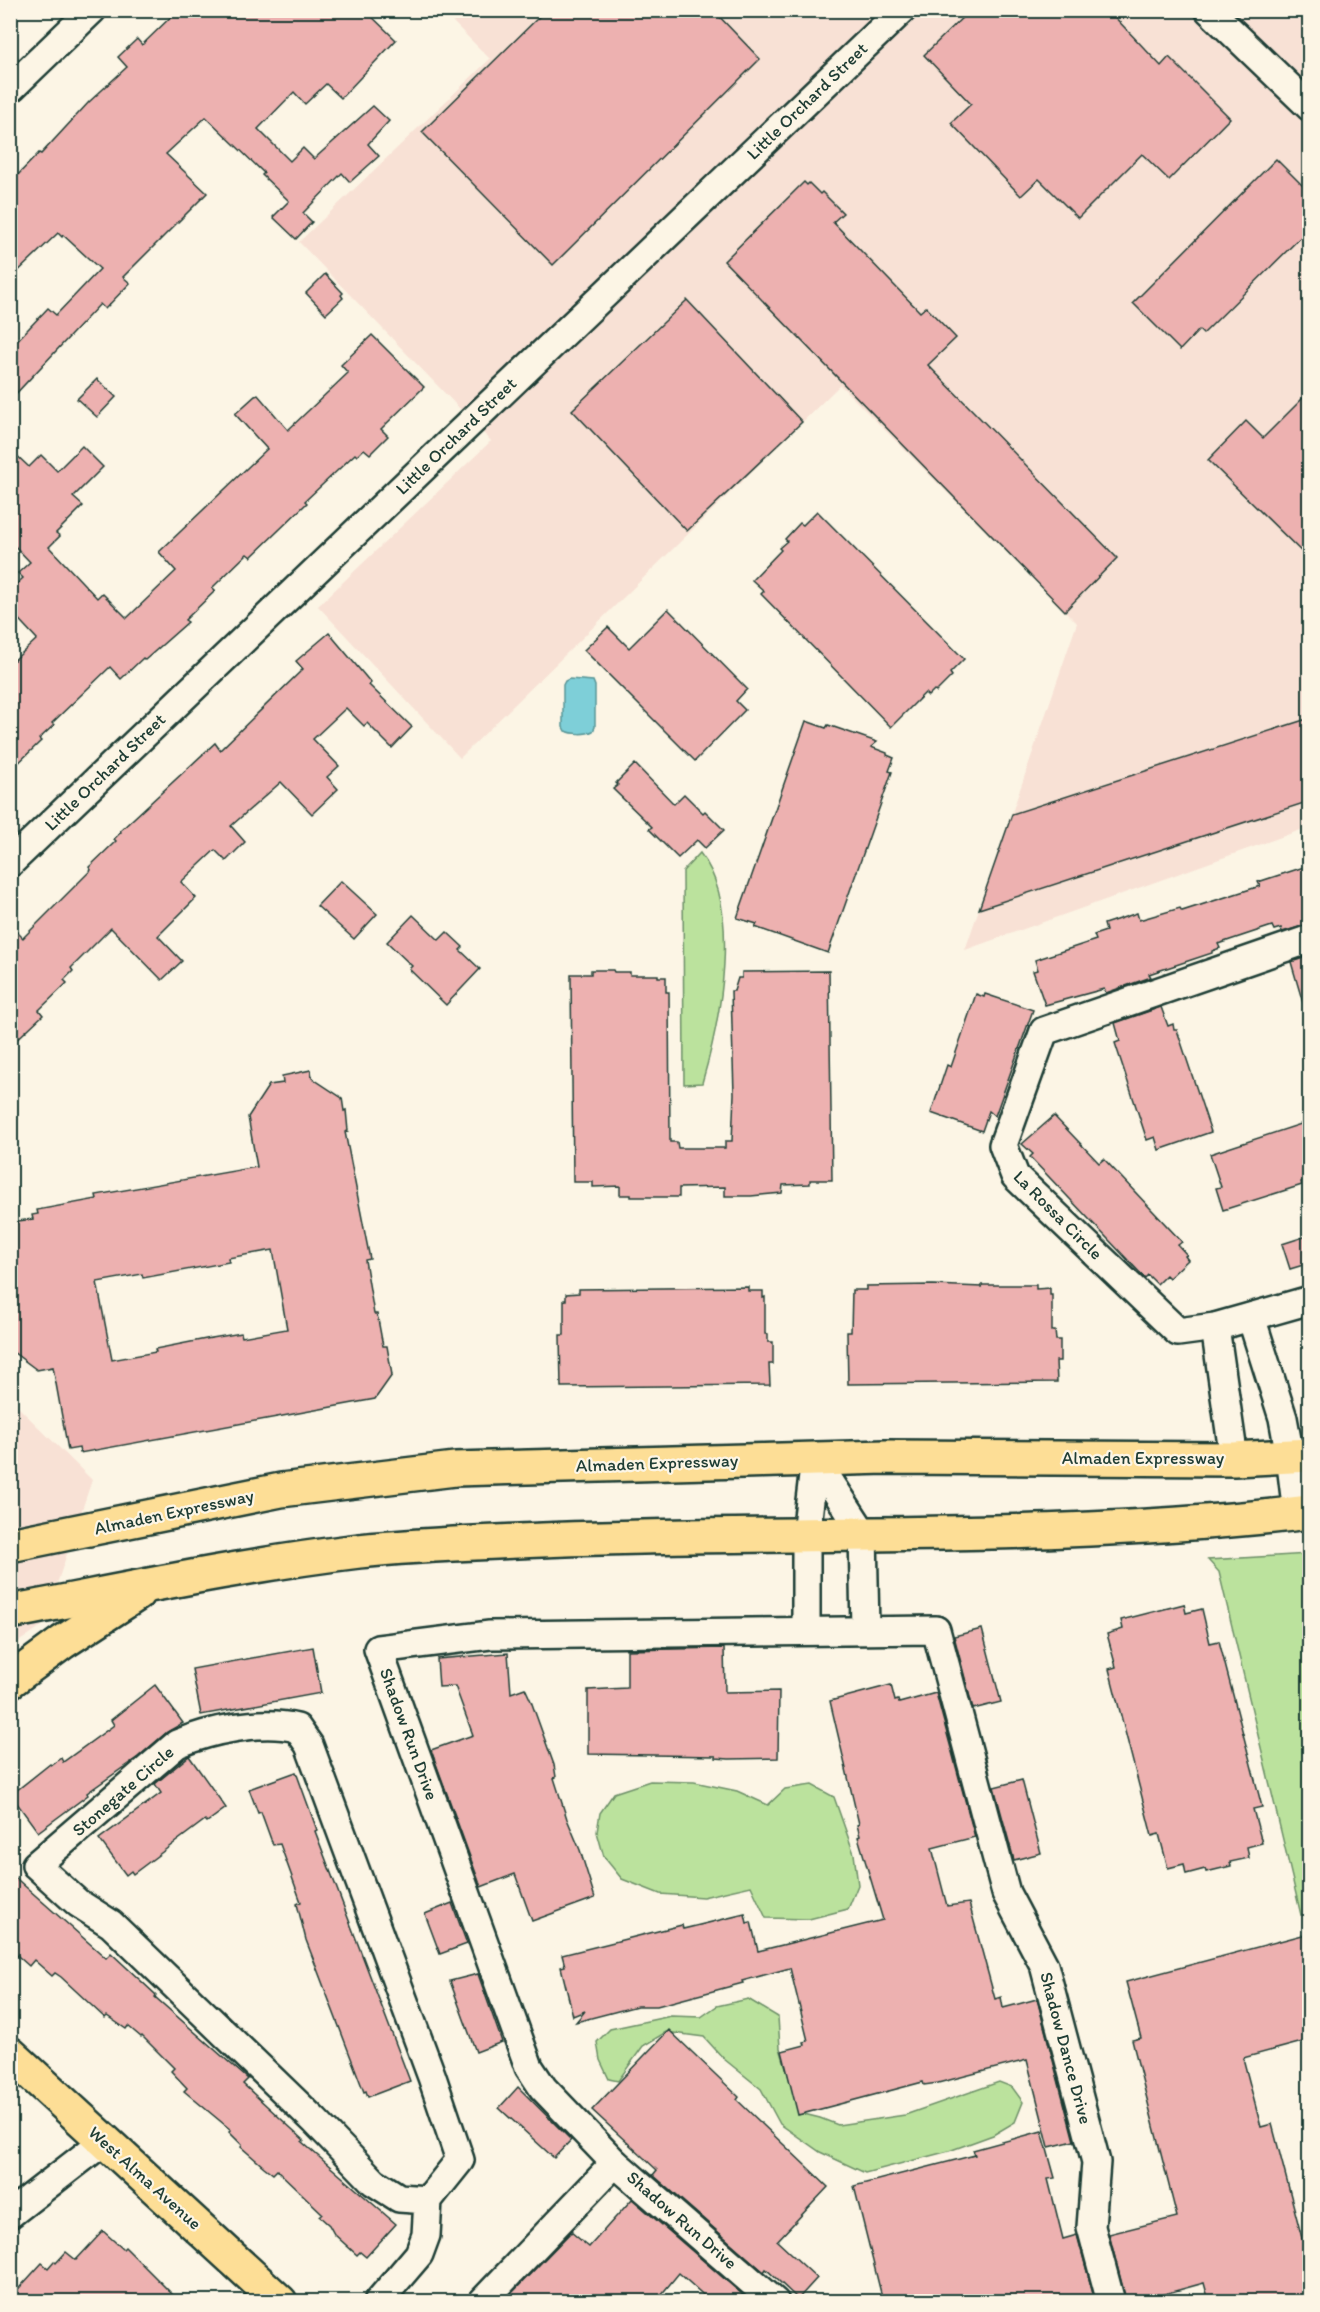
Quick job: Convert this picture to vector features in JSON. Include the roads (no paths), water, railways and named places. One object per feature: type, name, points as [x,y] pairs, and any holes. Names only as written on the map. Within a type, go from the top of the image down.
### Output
[{"type":"main road","name":"Almaden Expressway","points":[[10,1545],[280,1490],[455,1469],[886,1457],[1234,1459],[1300,1455]]},
{"type":"main road","points":[[10,1612],[256,1565],[362,1551],[498,1542],[806,1534],[985,1533],[1151,1525],[1303,1513]]},
{"type":"main road","points":[[10,1681],[63,1642],[151,1585]]},
{"type":"main road","name":"West Alma Avenue","points":[[10,2054],[280,2301]]},
{"type":"street","points":[[10,89],[92,10]]},
{"type":"street","name":"Little Orchard Street","points":[[10,863],[902,10]]},
{"type":"street","points":[[1209,10],[1310,107]]},
{"type":"street","name":"La Rossa Circle","points":[[1310,939],[1044,1031],[1003,1145],[1015,1176],[1178,1332],[1215,1327],[1310,1300]]},
{"type":"street","points":[[1251,1317],[1283,1418],[1300,1455],[1303,1513]]},
{"type":"street","points":[[1215,1327],[1234,1459]]},
{"type":"street","points":[[815,1459],[863,1533],[865,1629]]},
{"type":"street","points":[[806,1630],[806,1534],[815,1459]]},
{"type":"street","name":"Shadow Run Drive","points":[[775,2301],[615,2163],[543,2088],[529,2067],[378,1648],[490,1635],[936,1629]]},
{"type":"street","name":"Shadow Dance Drive","points":[[936,1629],[1006,1893],[1044,1965],[1096,2162],[1091,2227],[1112,2301]]},
{"type":"street","name":"Stonegate Circle","points":[[269,1724],[297,1728],[309,1745],[432,2077],[460,2160],[428,2200],[399,2198],[374,2182],[315,2121],[111,1924],[78,1903],[36,1865],[177,1744],[201,1734],[269,1724]]},
{"type":"street","points":[[10,2214],[104,2141]]},
{"type":"street","name":"Shadow Run Drive","points":[[482,2301],[615,2163]]},
{"type":"street","points":[[378,2301],[419,2254],[426,2235],[428,2200]]},
{"type":"water","points":[[569,679],[593,681],[595,727],[593,731],[575,733],[565,731],[563,727],[563,685]]}]
